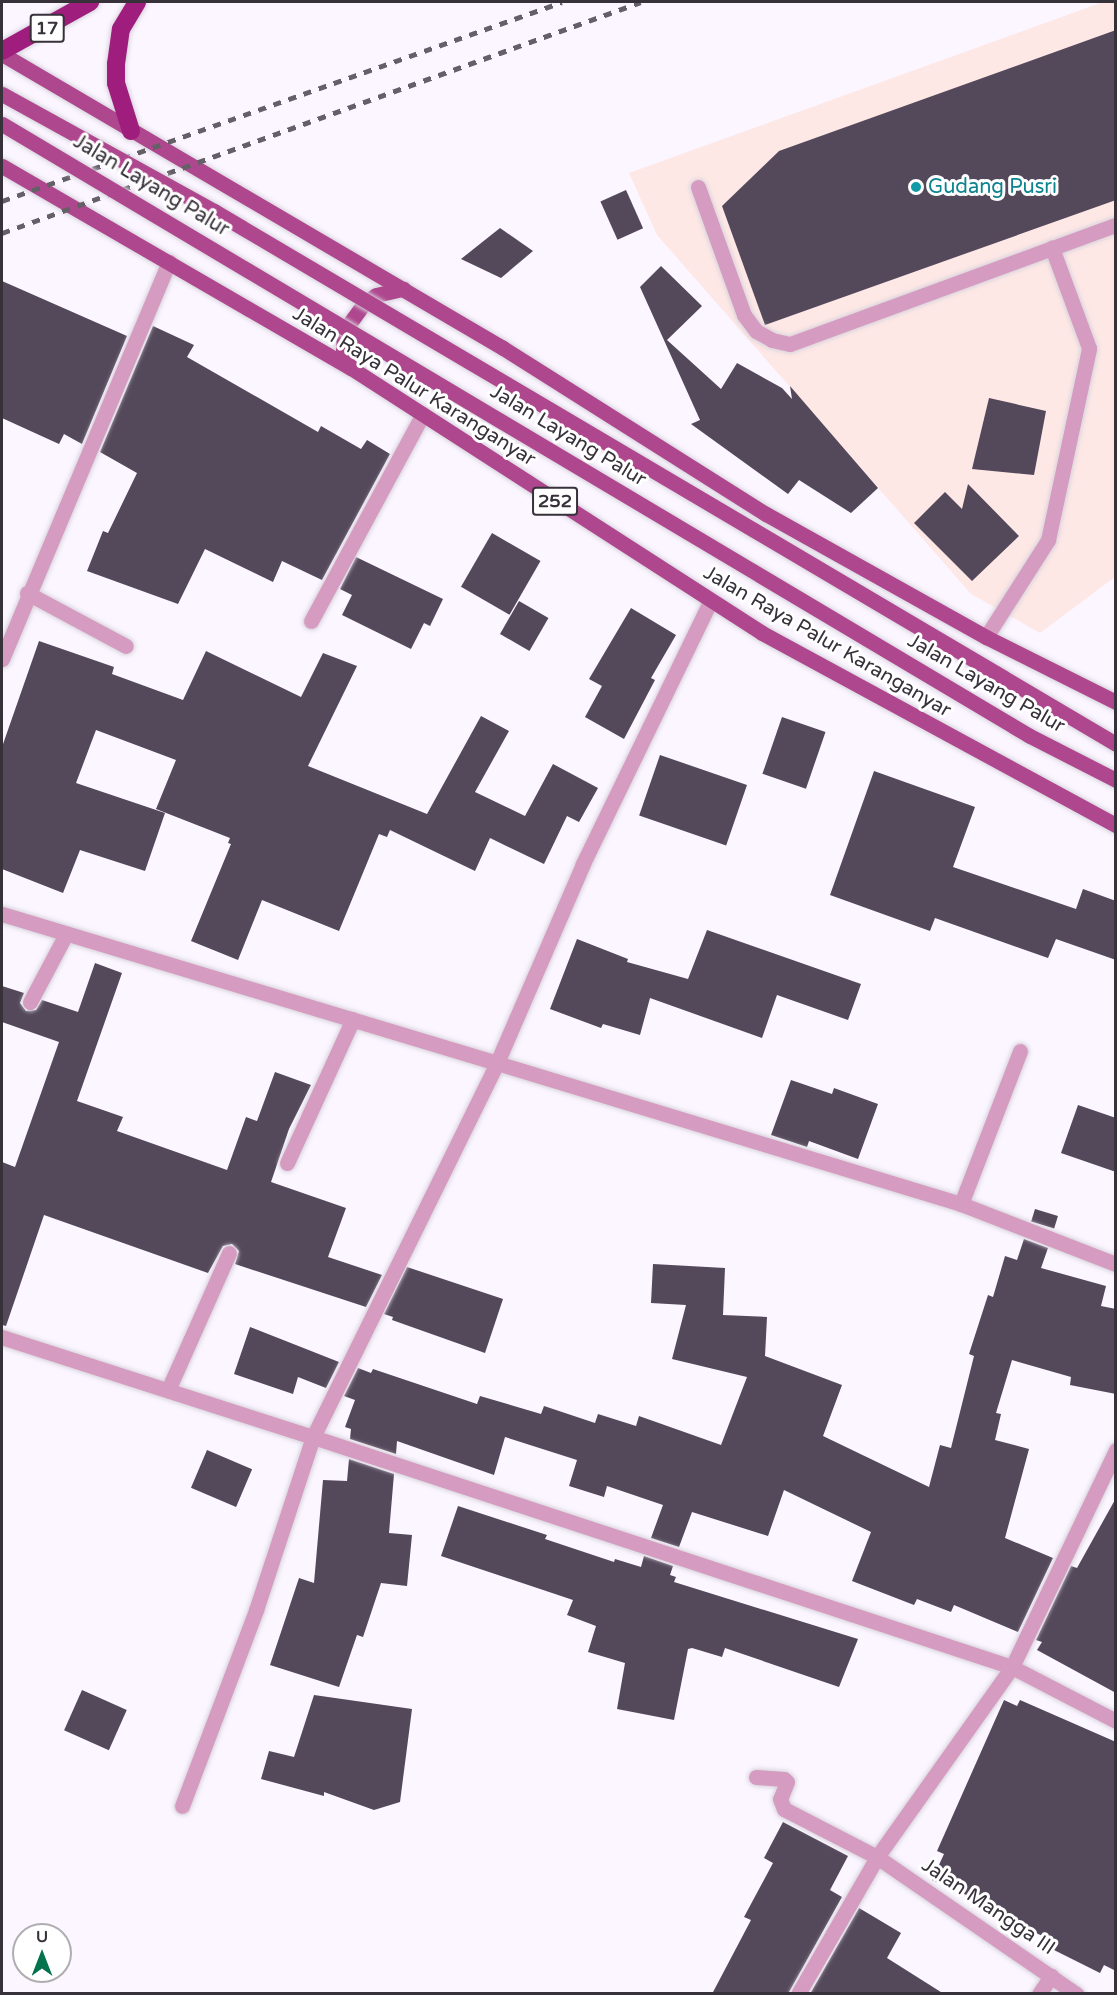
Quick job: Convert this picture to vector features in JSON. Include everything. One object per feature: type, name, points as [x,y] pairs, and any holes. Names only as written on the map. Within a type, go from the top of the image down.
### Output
[{"type":"highway","name":"17","points":[[2,53],[90,2]]},
{"type":"highway","points":[[132,131],[116,83],[116,64],[122,29],[137,2]]},
{"type":"main road","points":[[2,53],[403,289],[766,514],[986,638],[1116,702]]},
{"type":"main road","name":"Jalan Layang Palur","points":[[2,94],[224,217],[1116,744]]},
{"type":"main road","name":"Jalan Layang Palur","points":[[2,124],[1030,736],[1116,780]]},
{"type":"main road","name":"Jalan Raya Palur Karanganyar","points":[[2,166],[351,368],[710,602],[1116,825]]},
{"type":"main road","points":[[351,368],[343,352],[344,331],[363,305],[376,295],[403,289]]},
{"type":"street","points":[[698,187],[744,315],[756,331],[772,340],[790,344],[1116,225]]},
{"type":"street","points":[[986,638],[1048,540],[1089,348],[1052,248]]},
{"type":"street","points":[[2,659],[27,593],[169,262]]},
{"type":"street","points":[[310,621],[423,414]]},
{"type":"street","points":[[27,593],[126,646]]},
{"type":"street","points":[[182,1806],[256,1610],[313,1437],[497,1063],[584,864],[710,602]]},
{"type":"street","points":[[2,914],[65,936],[353,1019],[961,1204],[1116,1264]]},
{"type":"street","points":[[30,1002],[65,936]]},
{"type":"street","points":[[287,1163],[353,1019]]},
{"type":"street","points":[[961,1204],[1020,1051]]},
{"type":"street","points":[[168,1390],[229,1253]]},
{"type":"street","points":[[2,1337],[1012,1667],[1116,1721]]},
{"type":"street","points":[[798,1994],[877,1857],[1012,1667],[1116,1450]]},
{"type":"street","name":"Jalan Mangga III","points":[[756,1777],[784,1779],[787,1782],[780,1799],[784,1809],[877,1857],[1076,1994]]},
{"type":"street","points":[[1039,1994],[1052,1976]]},
{"type":"shaded area","points":[[1103,2],[1115,2],[1115,577],[1040,633],[971,594],[657,235],[629,173]]},
{"type":"building","name":"Gudang Pusri","points":[[1116,30],[1116,200],[765,325],[722,206],[779,151]]},
{"type":"building","points":[[626,190],[643,228],[618,240],[600,201]]},
{"type":"building","points":[[500,228],[533,251],[501,278],[461,259]]},
{"type":"building","points":[[661,266],[702,306],[667,340],[721,389],[737,363],[782,388],[792,399],[790,386],[878,488],[851,513],[799,480],[788,494],[691,424],[700,420],[640,287]]},
{"type":"building","points":[[2,281],[127,336],[82,444],[64,434],[59,444],[2,418]]},
{"type":"building","points":[[153,326],[194,345],[187,357],[318,432],[321,426],[361,449],[367,440],[390,454],[322,580],[282,561],[273,582],[205,549],[178,604],[87,571],[103,531],[108,533],[137,473],[100,452]]},
{"type":"building","points":[[989,398],[1046,411],[1034,475],[972,469]]},
{"type":"building","points":[[968,484],[1019,536],[972,581],[914,523],[945,492],[962,509]]},
{"type":"building","points":[[492,533],[540,561],[509,615],[461,587]]},
{"type":"building","points":[[356,557],[443,599],[430,626],[424,623],[411,649],[342,615],[352,595],[340,589]]},
{"type":"building","points":[[519,601],[548,618],[529,651],[500,634]]},
{"type":"building","points":[[631,608],[676,635],[651,678],[655,680],[624,739],[585,717],[602,686],[589,679]]},
{"type":"building","points":[[39,641],[114,667],[112,674],[183,700],[206,651],[301,697],[323,653],[357,666],[308,766],[427,814],[481,716],[509,731],[475,792],[525,816],[553,764],[598,788],[579,822],[567,816],[544,864],[490,838],[475,871],[390,830],[387,837],[379,834],[339,931],[262,900],[238,960],[191,941],[231,844],[228,843],[230,838],[156,809],[176,760],[96,730],[76,783],[165,813],[145,871],[80,850],[63,893],[2,869],[2,747]]},
{"type":"building","points":[[782,717],[825,732],[806,789],[762,774]]},
{"type":"building","points":[[660,755],[747,785],[726,845],[639,816]]},
{"type":"building","points":[[874,771],[975,807],[953,867],[1076,909],[1083,889],[1116,901],[1116,960],[1056,939],[1048,958],[935,918],[930,931],[830,895]]},
{"type":"building","points":[[707,930],[861,984],[848,1020],[777,995],[762,1038],[650,998],[640,1035],[603,1024],[601,1028],[550,1009],[577,939],[628,959],[627,962],[688,979]]},
{"type":"building","points":[[95,963],[122,973],[77,1101],[123,1117],[117,1131],[227,1170],[246,1117],[257,1121],[275,1072],[311,1085],[289,1129],[271,1182],[346,1208],[328,1257],[382,1275],[366,1307],[235,1264],[239,1251],[232,1244],[223,1246],[208,1273],[44,1215],[6,1326],[2,1325],[2,1162],[15,1167],[59,1042],[2,1022],[2,986],[24,993],[20,1003],[26,1011],[36,1010],[42,1000],[78,1012]]},
{"type":"building","points":[[791,1080],[832,1094],[834,1088],[878,1104],[858,1159],[809,1141],[807,1147],[771,1135]]},
{"type":"building","points":[[1078,1105],[1116,1118],[1116,1172],[1061,1153]]},
{"type":"building","points":[[1035,1209],[1058,1216],[1054,1228],[1031,1221]]},
{"type":"building","points":[[1024,1239],[1048,1248],[1041,1268],[1106,1286],[1101,1306],[1116,1309],[1116,1394],[1070,1385],[1071,1377],[1012,1360],[996,1413],[1001,1414],[995,1440],[1029,1449],[1005,1538],[1053,1558],[1018,1632],[954,1605],[951,1612],[917,1599],[914,1605],[852,1581],[871,1532],[784,1490],[768,1536],[692,1512],[679,1547],[651,1538],[663,1505],[607,1486],[604,1497],[569,1486],[577,1460],[505,1437],[494,1475],[397,1441],[396,1454],[350,1439],[351,1429],[345,1427],[355,1400],[344,1396],[358,1368],[371,1373],[373,1369],[477,1404],[480,1396],[541,1414],[544,1406],[595,1423],[598,1414],[636,1426],[639,1416],[721,1445],[747,1377],[672,1359],[686,1305],[651,1303],[653,1264],[725,1268],[723,1315],[767,1317],[765,1356],[842,1385],[823,1436],[929,1487],[940,1445],[951,1448],[974,1356],[969,1354],[988,1295],[993,1297],[1005,1256],[1017,1260]]},
{"type":"building","points":[[407,1267],[503,1299],[485,1353],[392,1320],[393,1317],[384,1314]]},
{"type":"building","points":[[250,1327],[339,1362],[326,1388],[298,1377],[293,1394],[234,1374]]},
{"type":"building","points":[[207,1450],[252,1469],[236,1507],[191,1488]]},
{"type":"building","points":[[349,1459],[394,1474],[389,1533],[412,1535],[407,1586],[381,1583],[363,1637],[357,1635],[339,1687],[270,1665],[299,1578],[314,1583],[323,1480],[347,1481]]},
{"type":"building","points":[[1116,1498],[1116,1693],[1037,1650],[1042,1642],[1036,1640],[1071,1566],[1077,1568]]},
{"type":"building","points":[[458,1506],[547,1535],[545,1539],[614,1562],[615,1559],[641,1567],[644,1556],[673,1566],[670,1575],[676,1577],[674,1582],[858,1639],[839,1687],[725,1648],[722,1657],[692,1648],[688,1649],[674,1720],[617,1709],[625,1663],[588,1652],[596,1626],[567,1615],[573,1600],[441,1556]]},
{"type":"building","points":[[82,1690],[127,1710],[109,1750],[64,1730]]},
{"type":"building","points":[[314,1695],[412,1709],[400,1802],[374,1810],[324,1792],[324,1796],[261,1779],[269,1751],[294,1757]]},
{"type":"building","points":[[1004,1700],[1017,1706],[1020,1700],[1116,1742],[1116,1971],[1104,1965],[1100,1973],[1046,1946],[1050,1939],[993,1915],[996,1908],[932,1880],[944,1854],[937,1851]]},
{"type":"building","points":[[783,1822],[848,1856],[830,1890],[842,1897],[788,1994],[712,1994],[751,1920],[744,1917],[773,1863],[764,1858]]},
{"type":"building","points":[[859,1908],[901,1933],[887,1958],[944,1994],[810,1994]]},
{"type":"railway","points":[[2,201],[562,2]]},
{"type":"railway","points":[[2,233],[641,2]]},
{"type":"place","name":"Gudang Pusri","points":[[916,187]]}]
